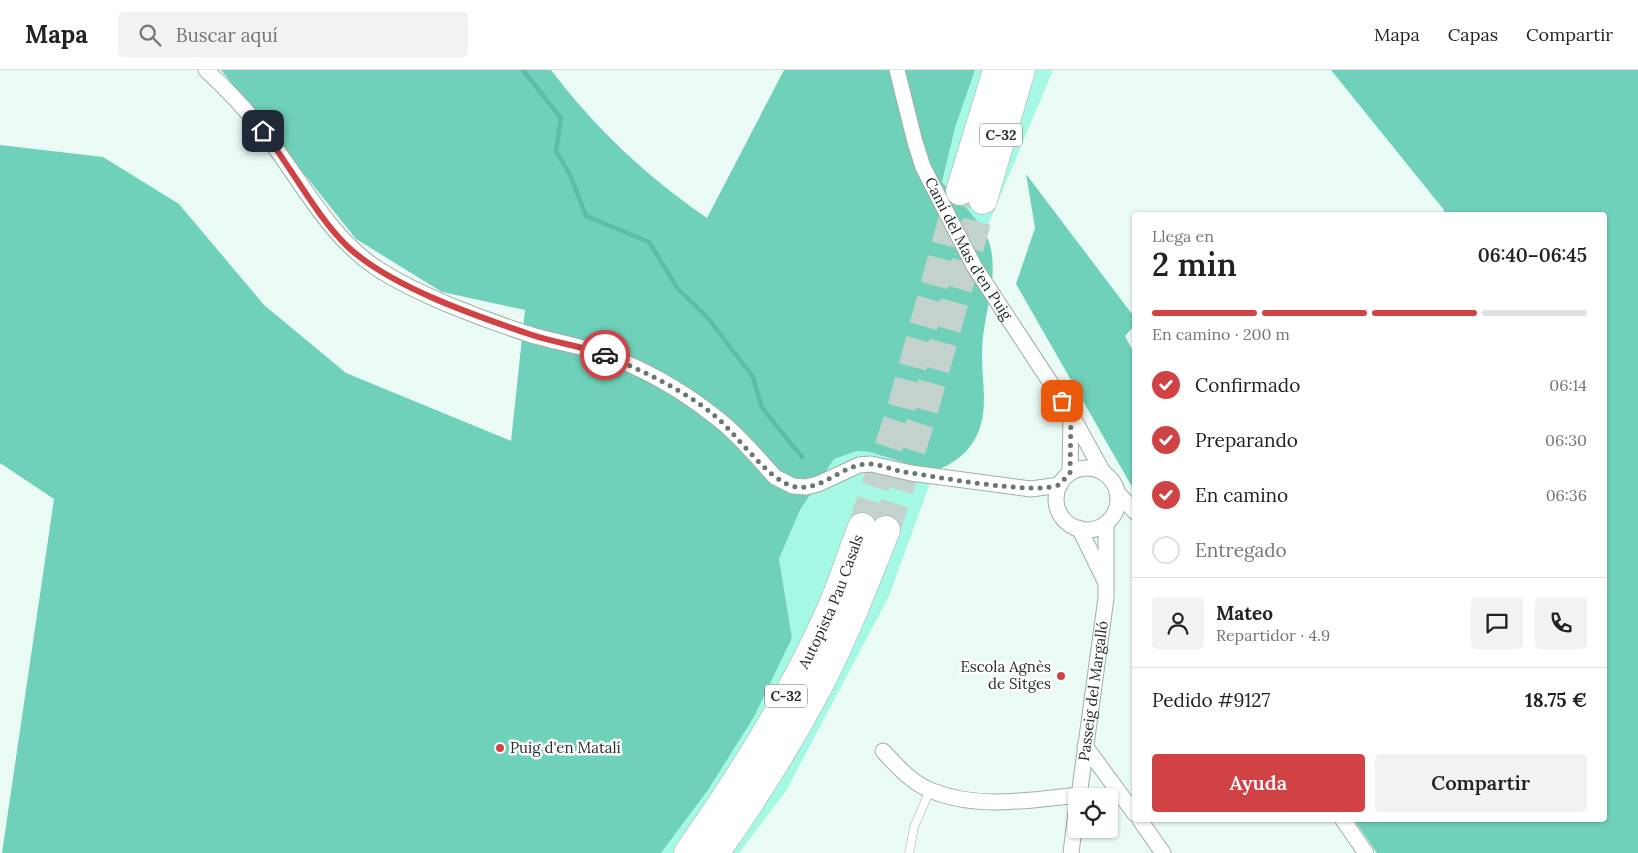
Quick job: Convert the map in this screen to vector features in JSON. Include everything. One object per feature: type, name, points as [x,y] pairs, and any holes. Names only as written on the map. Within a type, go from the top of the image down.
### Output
[{"type":"highway","name":"C-32","points":[[997,70],[972,195],[1022,70]]},
{"type":"highway","name":"Autopista Pau Casals","points":[[688,853],[744,771],[800,672],[834,602],[874,529],[855,608],[818,688],[752,802],[715,853]]},
{"type":"street","points":[[206,70],[243,106],[278,151],[327,222],[349,247],[376,267],[445,302],[533,335],[601,353],[641,370],[680,392],[714,415],[774,476],[792,486],[818,484],[859,465],[871,464],[1032,489],[1060,485]]},
{"type":"street","name":"Camí del Mas d'en Puig","points":[[897,70],[923,167],[974,266],[1071,414],[1103,472]]},
{"type":"street","points":[[1070,473],[1071,414]]},
{"type":"street","points":[[1057,504],[1060,485],[1070,473],[1086,468],[1103,472],[1112,480],[1117,492],[1132,509]]},
{"type":"street","points":[[1032,489],[1057,504],[1066,521],[1079,528],[1094,529],[1110,518],[1132,518]]},
{"type":"street","points":[[1110,518],[1117,492]]},
{"type":"street","name":"Passeig del Margalló","points":[[1080,788],[1107,584],[1110,518]]},
{"type":"street","points":[[1079,528],[1107,584]]},
{"type":"street","points":[[1085,746],[1132,810]]},
{"type":"street","points":[[883,751],[903,773],[930,790],[965,800],[1000,802],[1068,797]]},
{"type":"street","points":[[1141,822],[1163,853]]},
{"type":"street","points":[[1344,822],[1366,853]]},
{"type":"street","points":[[1071,853],[1073,838]]},
{"type":"lane","points":[[909,853],[914,827],[930,790]]},
{"type":"green space","points":[[221,70],[551,70],[604,132],[664,186],[707,218],[784,70],[975,70],[955,128],[942,182],[970,212],[982,229],[990,245],[992,258],[992,284],[982,350],[984,405],[983,416],[976,437],[963,454],[953,462],[934,472],[870,452],[857,451],[834,459],[800,510],[779,559],[792,638],[754,717],[708,790],[661,853],[2,853],[54,499],[0,463],[0,145],[103,157],[179,204],[264,305],[346,373],[511,441],[525,310],[442,292],[356,239]]},
{"type":"green space","points":[[975,70],[1053,70],[985,232],[942,182],[955,128]]},
{"type":"green space","points":[[1331,70],[1638,70],[1638,853],[1377,853],[1355,822],[1607,822],[1607,212],[1444,212]]},
{"type":"green space","points":[[1026,174],[1132,314],[1132,328],[1125,336],[1132,349],[1132,487],[1016,284],[1035,228]]},
{"type":"green space","points":[[857,451],[870,452],[934,472],[889,596],[786,791],[739,853],[661,853],[708,790],[754,717],[792,638],[779,559],[800,510],[834,459]]},
{"type":"waterway","points":[[523,70],[561,118],[556,151],[571,177],[586,216],[649,242],[678,289],[707,317],[753,377],[762,408],[802,457]]},
{"type":"tunnel","points":[[862,527],[901,409],[960,191]]},
{"type":"tunnel","points":[[886,530],[924,411],[983,200]]},
{"type":"way so far","points":[[605,355],[641,370],[680,392],[714,415],[739,438],[774,476],[792,486],[806,487],[818,484],[859,465],[871,464],[911,473],[1032,489],[1060,485],[1070,473],[1071,414],[1062,401]]},
{"type":"place","name":"Escola Agnès de Sitges","points":[[1061,676]]},
{"type":"place","name":"Puig d'en Matalí","points":[[500,748]]},
{"type":"route","points":[[263,131],[327,222],[349,247],[376,267],[410,286],[445,302],[533,335],[605,355]]}]
